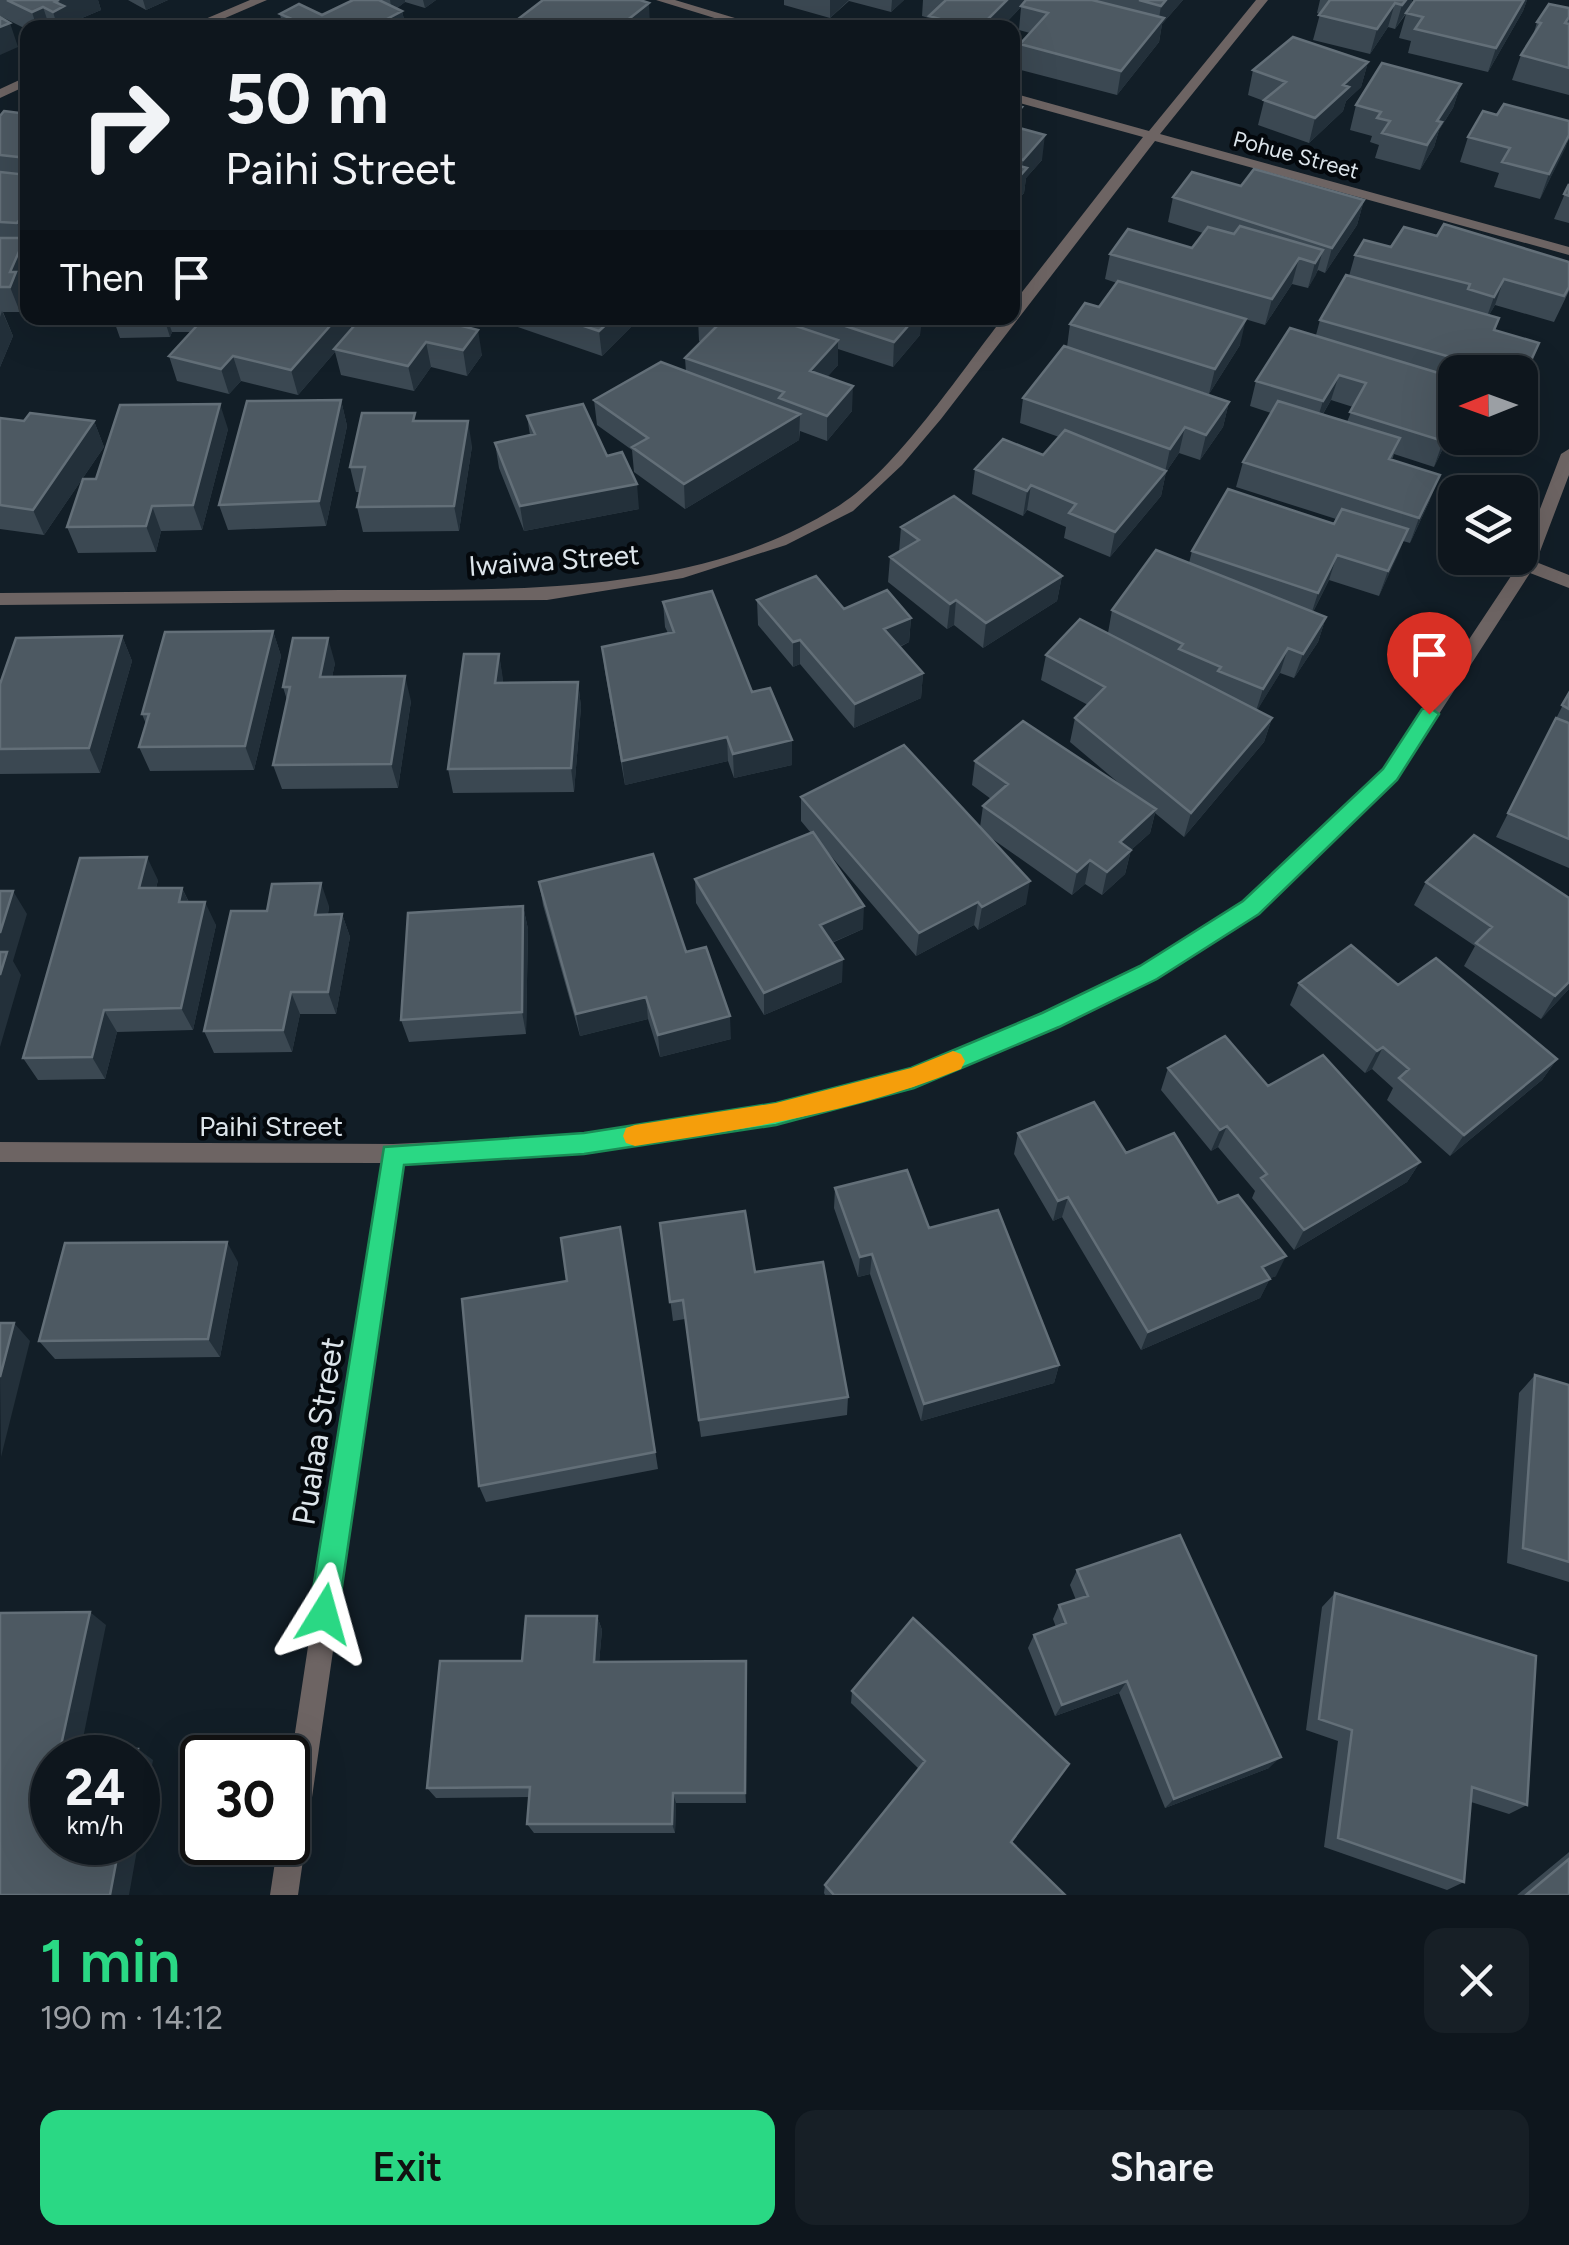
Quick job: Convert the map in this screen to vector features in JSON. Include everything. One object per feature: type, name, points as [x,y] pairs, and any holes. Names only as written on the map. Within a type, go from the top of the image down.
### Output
[{"type":"street","points":[[210,20],[261,0]]},
{"type":"street","points":[[662,0],[724,20]]},
{"type":"street","name":"Iwaiwa Street","points":[[1020,306],[1262,0]]},
{"type":"street","name":"Pohue Street","points":[[1020,99],[1569,251]]},
{"type":"street","name":"Iwaiwa Street","points":[[0,599],[547,594],[637,584],[716,566],[785,540],[849,507],[908,449],[1005,325]]},
{"type":"street","name":"Paihi Street","points":[[1538,533],[1569,454]]},
{"type":"street","points":[[1538,569],[1569,582]]},
{"type":"street","name":"Paihi Street","points":[[0,1152],[393,1154],[584,1144],[776,1114],[914,1078],[1051,1020],[1148,972],[1251,907],[1390,774],[1519,575]]},
{"type":"street","name":"Pualaa Street","points":[[284,1895],[393,1154]]},
{"type":"building","points":[[7,0],[59,0],[55,2],[64,6],[53,12],[43,7],[32,12]]},
{"type":"building","points":[[353,0],[379,0],[402,11],[389,18],[393,20],[294,20],[280,14],[299,4],[322,15]]},
{"type":"building","points":[[543,0],[649,3],[628,20],[517,20]]},
{"type":"building","points":[[946,0],[1007,0],[987,20],[943,20],[929,16]]},
{"type":"building","points":[[1026,0],[1092,0],[1164,18],[1121,71],[1020,44],[1048,13],[1021,6]]},
{"type":"building","points":[[1139,0],[1166,0],[1161,6]]},
{"type":"building","points":[[1330,0],[1406,0],[1402,5],[1395,3],[1377,29],[1319,15]]},
{"type":"building","points":[[1415,0],[1524,0],[1496,48],[1415,29],[1423,17],[1406,13]]},
{"type":"building","points":[[1549,4],[1569,8],[1565,23],[1569,24],[1569,68],[1521,55]]},
{"type":"building","points":[[1293,37],[1368,62],[1343,85],[1349,87],[1315,118],[1264,100],[1286,82],[1253,70]]},
{"type":"building","points":[[1382,63],[1461,84],[1427,145],[1382,133],[1390,121],[1377,118],[1381,112],[1356,105]]},
{"type":"building","points":[[1504,104],[1569,121],[1569,135],[1549,174],[1502,162],[1510,148],[1468,137],[1483,111],[1497,115]]},
{"type":"building","points":[[4,111],[20,113],[20,157],[0,155],[0,116]]},
{"type":"building","points":[[1020,128],[1045,135],[1023,160]]},
{"type":"building","points":[[1254,169],[1364,200],[1332,248],[1173,197],[1192,172],[1241,186]]},
{"type":"building","points":[[0,172],[20,174],[20,219],[17,223],[0,222]]},
{"type":"building","points":[[1444,224],[1569,262],[1569,287],[1564,296],[1504,279],[1494,297],[1468,289],[1470,284],[1355,255],[1364,240],[1391,247],[1404,227],[1437,236]]},
{"type":"building","points":[[1240,226],[1323,250],[1315,263],[1299,258],[1272,299],[1110,254],[1128,229],[1192,248],[1208,227],[1234,234]]},
{"type":"building","points":[[0,238],[20,238],[10,287],[0,287]]},
{"type":"building","points":[[1346,275],[1499,318],[1494,330],[1539,343],[1534,355],[1443,355],[1320,320]]},
{"type":"building","points":[[1118,281],[1246,319],[1215,369],[1070,324],[1085,303],[1099,307]]},
{"type":"building","points":[[198,325],[331,325],[291,370],[233,356],[221,369],[169,356]]},
{"type":"building","points":[[355,325],[458,325],[478,330],[463,350],[426,342],[408,366],[334,349]]},
{"type":"building","points":[[581,325],[605,325],[599,331]]},
{"type":"building","points":[[718,325],[793,325],[838,340],[810,371],[853,386],[827,416],[779,398],[784,392],[685,358]]},
{"type":"building","points":[[842,325],[909,325],[894,342]]},
{"type":"building","points":[[1290,328],[1438,373],[1438,439],[1350,412],[1366,383],[1339,375],[1323,401],[1256,381]]},
{"type":"building","points":[[1064,346],[1229,402],[1206,435],[1185,427],[1170,449],[1023,398]]},
{"type":"building","points":[[661,362],[800,414],[684,484],[632,447],[648,438],[594,400]]},
{"type":"building","points":[[341,400],[319,501],[219,505],[247,401]]},
{"type":"building","points":[[1278,401],[1400,438],[1389,459],[1440,475],[1419,518],[1243,462]]},
{"type":"building","points":[[220,404],[193,505],[152,506],[146,526],[67,527],[83,479],[96,479],[120,405]]},
{"type":"building","points":[[583,404],[607,456],[622,452],[637,484],[520,506],[495,443],[535,434],[527,416]]},
{"type":"building","points":[[30,413],[94,421],[33,510],[0,505],[0,418],[24,421]]},
{"type":"building","points":[[362,413],[415,413],[413,421],[468,421],[454,506],[357,507],[365,467],[350,467]]},
{"type":"building","points":[[1065,430],[1166,471],[1115,532],[1069,513],[1076,504],[1031,485],[1027,491],[975,469],[1003,439],[1043,455]]},
{"type":"building","points":[[1228,489],[1334,524],[1342,509],[1408,529],[1388,571],[1337,555],[1318,593],[1192,551]]},
{"type":"building","points":[[954,496],[1062,576],[986,623],[956,600],[950,604],[890,557],[919,540],[901,527]]},
{"type":"building","points":[[1156,550],[1326,617],[1303,654],[1288,648],[1263,689],[1218,671],[1221,667],[1179,649],[1183,644],[1112,610]]},
{"type":"building","points":[[816,576],[844,609],[887,590],[911,618],[884,629],[923,673],[855,704],[800,640],[793,642],[757,600]]},
{"type":"building","points":[[712,591],[752,692],[770,688],[792,740],[733,754],[727,737],[622,761],[602,647],[674,632],[663,602]]},
{"type":"building","points":[[1080,619],[1272,718],[1191,813],[1075,718],[1105,687],[1046,655]]},
{"type":"building","points":[[273,631],[245,746],[139,747],[149,714],[142,714],[165,632]]},
{"type":"building","points":[[122,636],[89,748],[0,749],[0,684],[16,638]]},
{"type":"building","points":[[293,638],[328,638],[320,677],[405,676],[391,764],[273,765],[290,687],[283,687]]},
{"type":"building","points":[[464,654],[499,654],[495,683],[578,682],[571,768],[448,769]]},
{"type":"building","points":[[1556,718],[1569,723],[1569,839],[1508,813]]},
{"type":"building","points":[[1023,721],[1156,809],[1120,842],[1131,850],[1107,872],[1090,860],[1077,872],[983,806],[1008,784],[975,761]]},
{"type":"building","points":[[904,745],[1030,881],[982,907],[978,902],[919,933],[801,797]]},
{"type":"building","points":[[813,832],[864,906],[820,925],[843,959],[764,993],[695,879]]},
{"type":"building","points":[[1474,835],[1569,898],[1569,982],[1555,996],[1476,943],[1492,927],[1426,882]]},
{"type":"building","points":[[653,854],[686,952],[706,947],[730,1016],[658,1035],[646,997],[576,1014],[539,882]]},
{"type":"building","points":[[147,857],[139,888],[182,888],[179,902],[205,902],[181,1008],[104,1010],[92,1057],[23,1058],[80,858]]},
{"type":"building","points":[[321,883],[315,915],[342,914],[328,992],[291,992],[283,1030],[204,1031],[231,911],[267,911],[272,884]]},
{"type":"building","points":[[0,891],[13,891],[0,933]]},
{"type":"building","points":[[523,906],[522,1012],[401,1020],[408,913]]},
{"type":"building","points":[[1351,945],[1398,985],[1436,958],[1557,1059],[1464,1135],[1399,1078],[1409,1069],[1383,1047],[1377,1051],[1299,983]]},
{"type":"building","points":[[0,952],[7,952],[0,975]]},
{"type":"building","points":[[1225,1036],[1268,1086],[1323,1055],[1420,1162],[1304,1230],[1261,1178],[1267,1174],[1227,1126],[1220,1130],[1168,1068]]},
{"type":"building","points":[[1094,1102],[1126,1153],[1174,1133],[1218,1203],[1238,1195],[1286,1256],[1262,1267],[1270,1279],[1148,1332],[1068,1197],[1058,1201],[1018,1133]]},
{"type":"building","points":[[907,1170],[929,1228],[998,1210],[1059,1365],[924,1404],[872,1254],[860,1257],[835,1188]]},
{"type":"building","points":[[745,1211],[755,1272],[823,1262],[848,1397],[699,1420],[683,1300],[670,1302],[660,1223]]},
{"type":"building","points":[[620,1227],[655,1452],[479,1486],[462,1299],[567,1281],[561,1238]]},
{"type":"building","points":[[227,1242],[208,1339],[39,1341],[65,1243]]},
{"type":"building","points":[[0,1323],[14,1323],[0,1377]]},
{"type":"building","points":[[1535,1375],[1569,1385],[1569,1562],[1523,1548]]},
{"type":"building","points":[[1180,1535],[1281,1757],[1174,1799],[1127,1681],[1062,1705],[1034,1635],[1066,1623],[1059,1605],[1088,1596],[1077,1570]]},
{"type":"building","points":[[1335,1593],[1536,1656],[1527,1805],[1472,1787],[1464,1882],[1338,1838],[1352,1730],[1319,1719]]},
{"type":"building","points":[[90,1612],[63,1735],[30,1735],[30,1865],[116,1865],[110,1895],[0,1895],[0,1613]]},
{"type":"building","points":[[526,1616],[597,1616],[594,1662],[746,1661],[745,1793],[673,1793],[672,1824],[527,1824],[530,1787],[427,1788],[440,1661],[522,1661]]},
{"type":"building","points":[[913,1618],[1069,1764],[1011,1842],[1065,1895],[834,1895],[825,1885],[925,1761],[852,1691]]},
{"type":"building","points":[[1569,1859],[1569,1895],[1526,1895]]},
{"type":"slow traffic","points":[[635,1136],[776,1114],[914,1078],[953,1061]]},
{"type":"route","points":[[324,1614],[393,1154],[584,1144],[776,1114],[914,1078],[1051,1020],[1148,972],[1251,907],[1315,850],[1390,774],[1429,714]]}]
